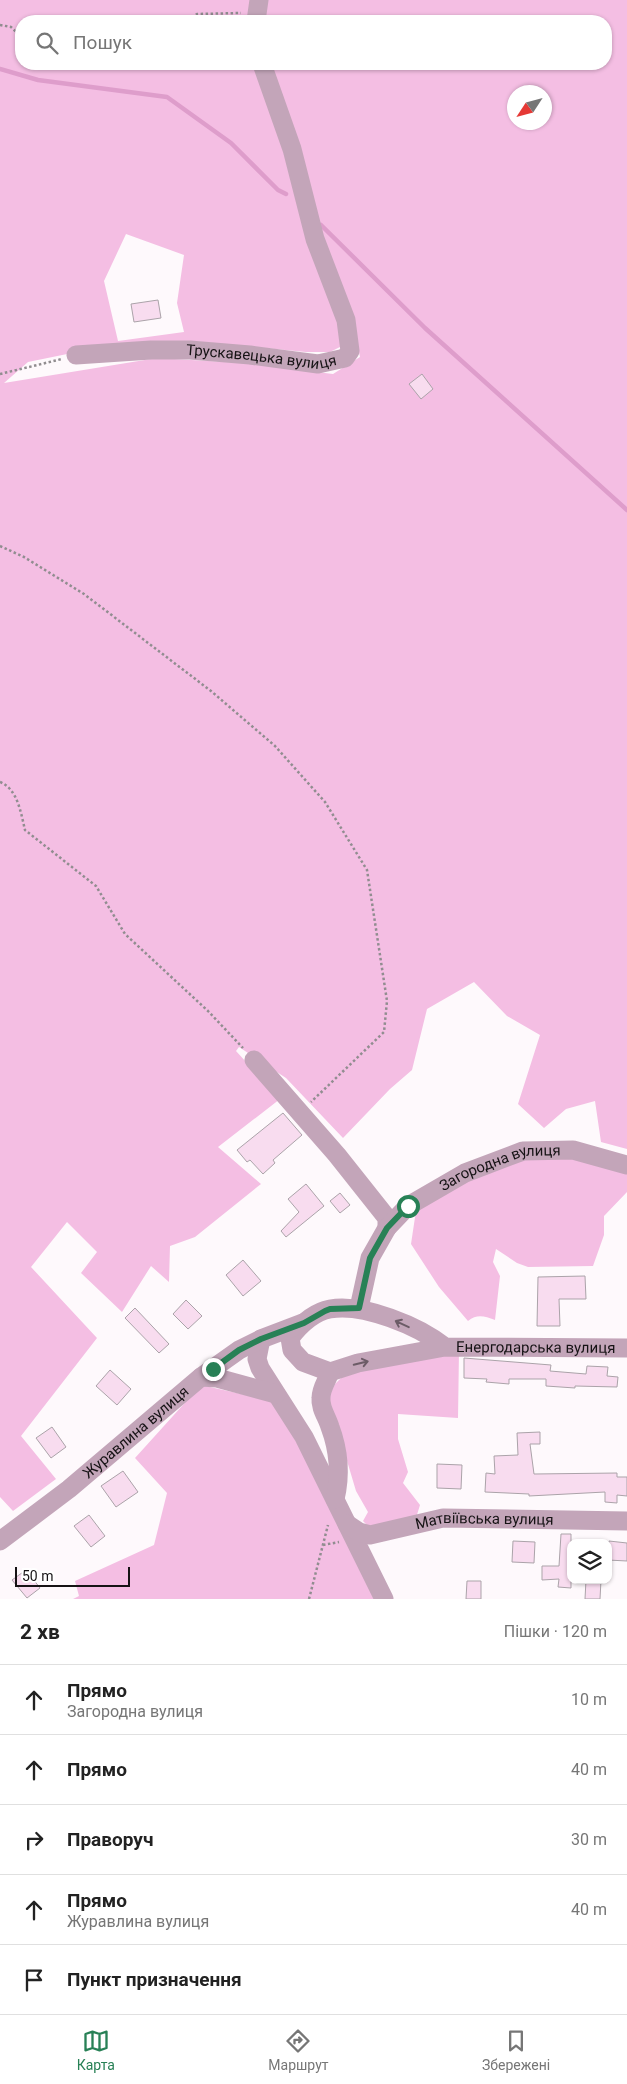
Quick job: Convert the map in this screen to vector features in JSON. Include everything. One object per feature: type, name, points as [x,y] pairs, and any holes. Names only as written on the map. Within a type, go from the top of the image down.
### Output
[{"type":"street","name":"Трускавецька вулиця","points":[[76,355],[151,350],[190,350],[250,355],[318,364],[345,358],[350,352],[346,320],[315,240],[292,149],[264,70]]},
{"type":"street","points":[[254,1060],[378,1205],[387,1218],[387,1228]]},
{"type":"street","name":"Загородна вулиця","points":[[359,1308],[370,1258],[387,1228],[408,1206],[464,1172],[523,1151],[573,1150],[627,1165]]},
{"type":"street","name":"Журавлина вулиця","points":[[0,1541],[69,1489],[201,1377],[239,1350],[261,1339],[304,1323],[314,1315],[330,1309],[359,1308],[391,1318],[434,1338],[445,1347]]},
{"type":"street","points":[[304,1323],[290,1338],[292,1350],[303,1362],[330,1372],[323,1387],[321,1397],[322,1407],[330,1424],[338,1450],[339,1480],[335,1499]]},
{"type":"street","points":[[261,1339],[257,1359],[260,1368],[304,1437],[384,1599]]},
{"type":"street","name":"Енергодарська вулиця","points":[[330,1372],[358,1363],[445,1347],[627,1348]]},
{"type":"street","points":[[201,1377],[218,1378],[276,1394]]},
{"type":"street","name":"Матвіївська вулиця","points":[[347,1524],[359,1532],[370,1534],[444,1518],[627,1521]]},
{"type":"path","points":[[196,15],[258,11]]},
{"type":"path","points":[[0,24],[11,27],[15,31]]},
{"type":"path","points":[[0,374],[76,355]]},
{"type":"path","points":[[0,546],[24,557],[84,594],[211,691],[275,746],[325,802],[367,870],[387,1001],[384,1032],[300,1112]]},
{"type":"path","points":[[0,782],[6,785],[20,805],[25,830],[96,886],[125,934],[208,1011],[254,1060]]},
{"type":"path","points":[[309,1599],[335,1499]]},
{"type":"shaded area","points":[[0,0],[627,0],[627,1149],[601,1142],[595,1101],[566,1109],[544,1128],[518,1104],[540,1035],[507,1016],[474,982],[427,1009],[412,1070],[390,1089],[343,1138],[286,1078],[239,1047],[236,1051],[280,1099],[218,1147],[261,1184],[195,1237],[170,1246],[169,1282],[151,1266],[122,1312],[81,1273],[97,1252],[67,1222],[31,1267],[97,1338],[21,1436],[56,1479],[13,1511],[0,1497]],"holes":[[[126,234],[184,255],[177,303],[184,332],[118,341],[104,281]],[[349,303],[360,357],[333,374],[243,363],[157,358],[4,383],[28,362],[77,352],[192,341],[306,352],[330,352],[342,346]]]},
{"type":"shaded area","points":[[524,1153],[572,1153],[627,1168],[627,1192],[604,1216],[604,1235],[593,1266],[528,1267],[517,1263],[496,1249],[493,1262],[500,1276],[495,1320],[481,1316],[474,1317],[468,1321],[439,1287],[411,1244],[417,1204]]},
{"type":"shaded area","points":[[459,1351],[458,1418],[398,1414],[398,1439],[408,1472],[403,1483],[420,1505],[416,1518],[370,1528],[363,1521],[368,1512],[356,1491],[328,1397],[335,1384],[347,1372]]},
{"type":"shaded area","points":[[201,1385],[273,1401],[335,1510],[374,1599],[73,1599],[79,1596],[75,1581],[154,1545],[167,1493],[135,1458]]},
{"type":"building","points":[[158,300],[161,318],[134,322],[131,304]]},
{"type":"building","points":[[422,374],[433,389],[421,399],[409,384]]},
{"type":"building","points":[[283,1113],[302,1135],[273,1160],[275,1163],[263,1174],[250,1160],[247,1162],[237,1150]]},
{"type":"building","points":[[306,1184],[324,1206],[286,1237],[281,1231],[299,1212],[288,1199]]},
{"type":"building","points":[[340,1193],[350,1205],[340,1213],[330,1201]]},
{"type":"building","points":[[243,1260],[261,1281],[243,1296],[226,1275]]},
{"type":"building","points":[[585,1276],[586,1299],[559,1299],[560,1326],[537,1326],[538,1277]]},
{"type":"building","points":[[186,1300],[202,1316],[188,1329],[173,1314]]},
{"type":"building","points":[[135,1308],[169,1344],[159,1353],[125,1318]]},
{"type":"building","points":[[464,1358],[551,1365],[550,1371],[586,1374],[587,1366],[608,1367],[607,1376],[618,1377],[617,1387],[575,1386],[575,1388],[546,1386],[546,1379],[509,1379],[509,1384],[486,1382],[487,1379],[464,1378]]},
{"type":"building","points":[[110,1370],[131,1389],[117,1405],[96,1386]]},
{"type":"building","points":[[52,1427],[66,1447],[51,1458],[36,1438]]},
{"type":"building","points":[[540,1432],[540,1444],[530,1444],[534,1474],[617,1473],[617,1477],[627,1477],[627,1496],[617,1495],[617,1503],[605,1502],[605,1492],[529,1496],[529,1494],[485,1492],[486,1473],[495,1474],[494,1456],[518,1455],[517,1433]]},
{"type":"building","points":[[437,1464],[462,1465],[461,1489],[437,1488]]},
{"type":"building","points":[[123,1471],[138,1492],[116,1507],[101,1486]]},
{"type":"building","points":[[89,1515],[105,1536],[91,1547],[74,1526]]},
{"type":"building","points":[[561,1534],[571,1534],[571,1539],[567,1539],[567,1584],[571,1584],[571,1588],[558,1587],[559,1579],[542,1580],[542,1566],[559,1566]]},
{"type":"building","points":[[513,1541],[535,1542],[534,1563],[512,1562]]},
{"type":"building","points":[[612,1541],[627,1543],[627,1561],[612,1560]]},
{"type":"building","points":[[26,1570],[40,1588],[27,1598],[12,1580]]},
{"type":"building","points":[[467,1581],[481,1581],[481,1599],[466,1599]]},
{"type":"building","points":[[586,1584],[601,1584],[600,1599],[585,1599]]},
{"type":"waterway","points":[[0,69],[38,80],[167,97],[231,143],[278,190],[286,194]]},
{"type":"waterway","points":[[321,225],[425,328],[627,510]]},
{"type":"route","points":[[213,1369],[239,1350],[261,1339],[304,1323],[314,1315],[330,1309],[359,1308],[370,1258],[387,1228],[408,1206]]}]
